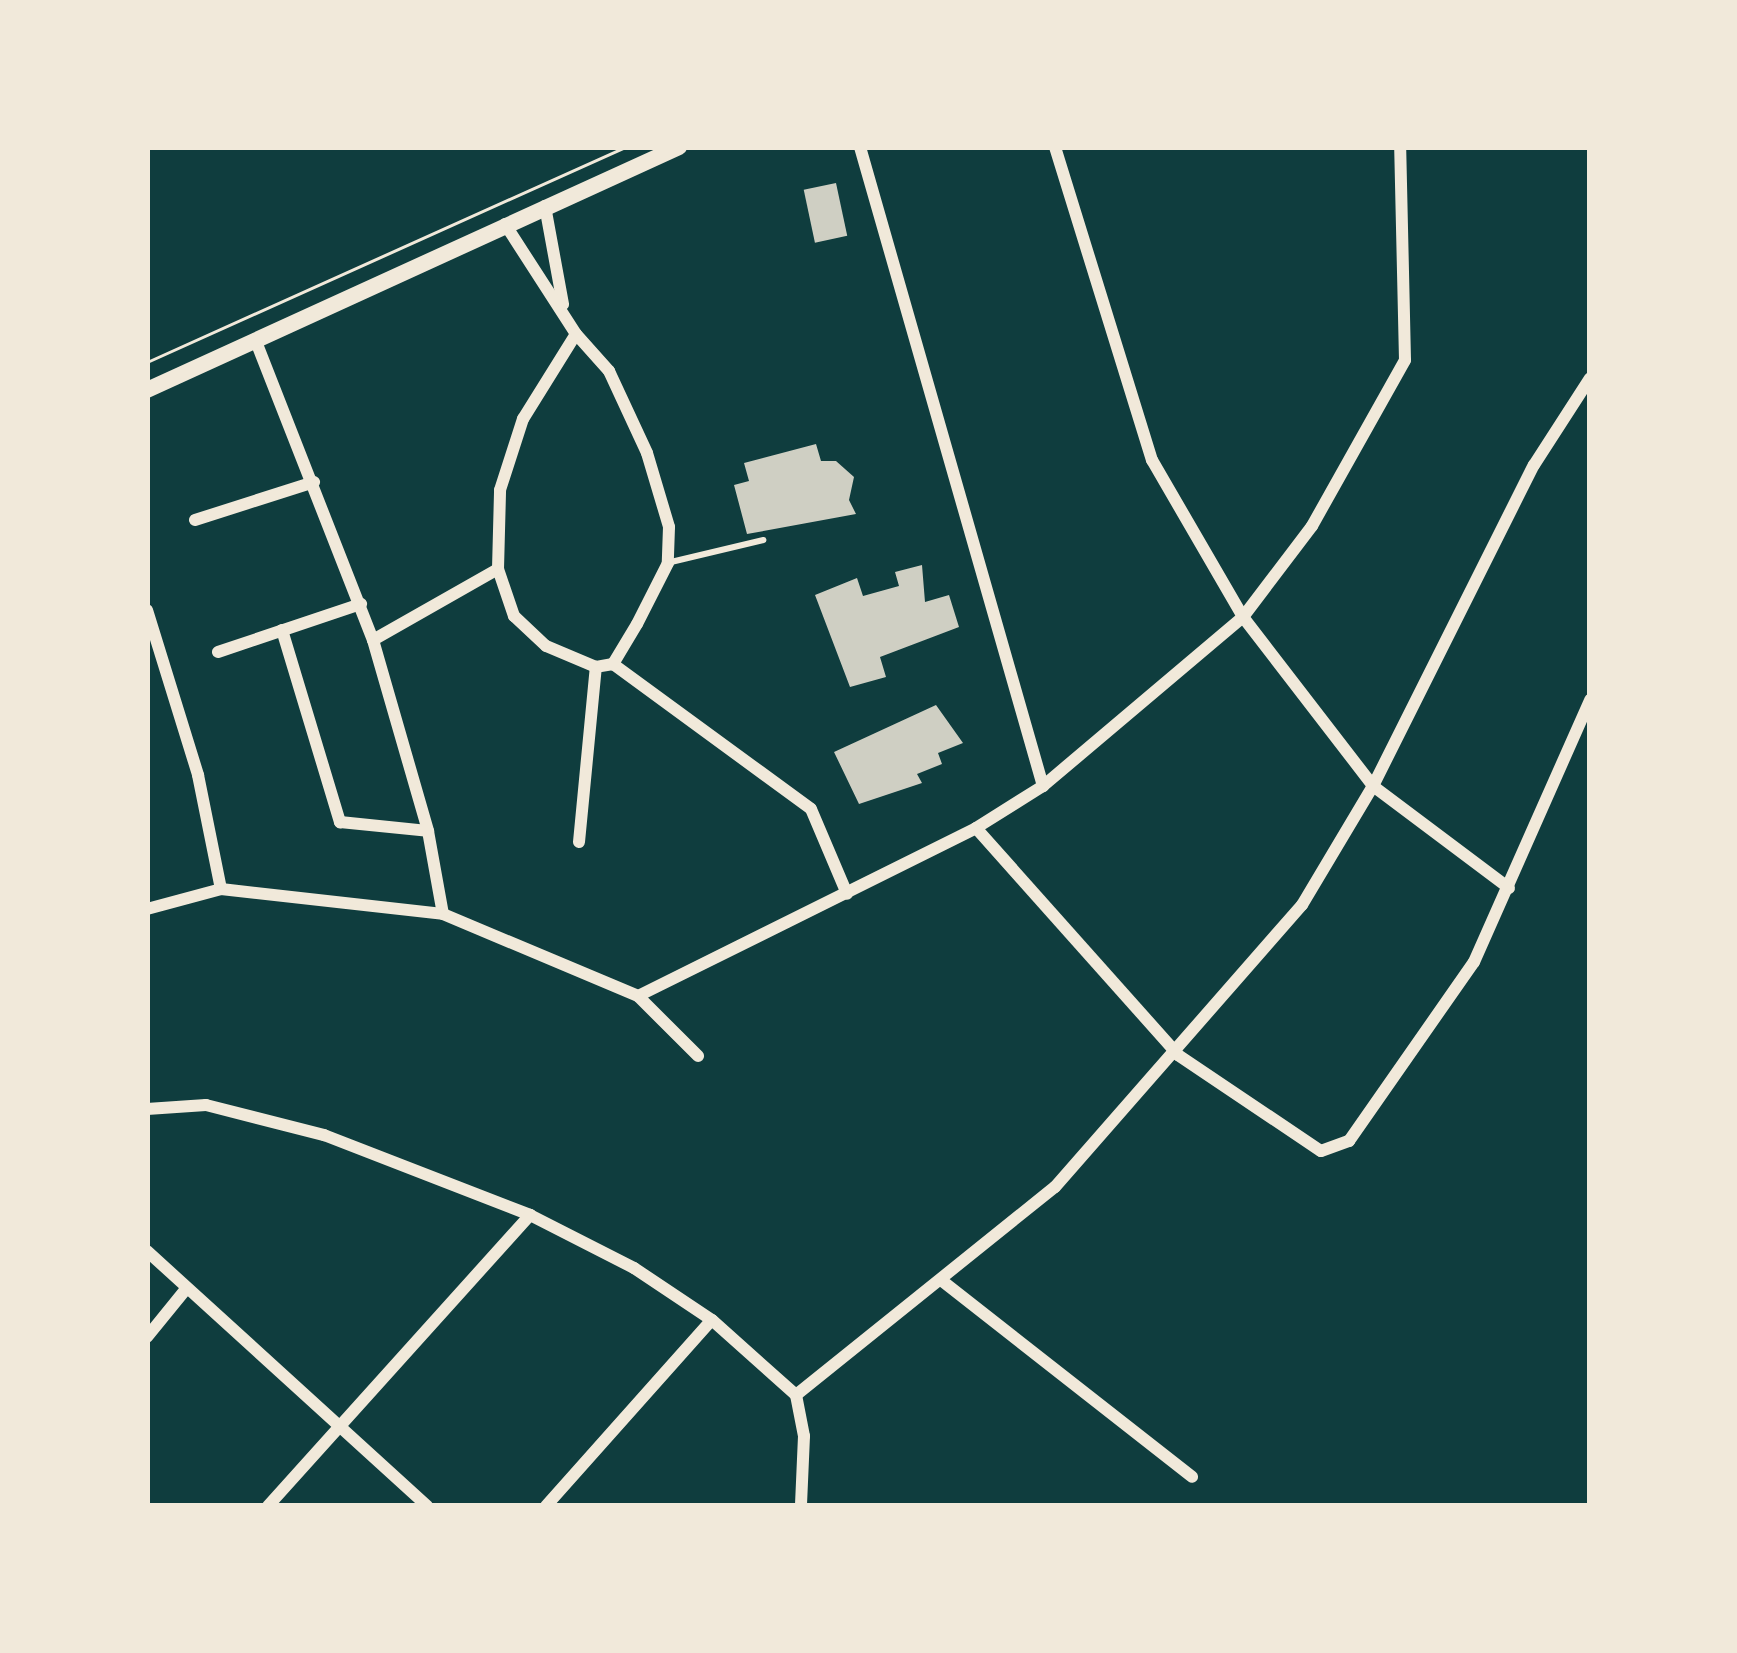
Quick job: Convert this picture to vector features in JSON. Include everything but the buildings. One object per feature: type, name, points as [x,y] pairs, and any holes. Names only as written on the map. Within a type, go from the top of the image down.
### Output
[{"type":"street","points":[[147,390],[679,147]]},
{"type":"street","points":[[860,147],[1043,786]]},
{"type":"street","points":[[1055,147],[1152,460],[1244,617],[1373,786],[1509,888]]},
{"type":"street","points":[[638,996],[976,828],[1043,786],[1244,617],[1312,526],[1405,360],[1400,147]]},
{"type":"street","points":[[545,206],[563,305]]},
{"type":"street","points":[[506,224],[563,305],[576,334],[596,349],[647,453],[669,527],[668,563],[613,664]]},
{"type":"street","points":[[576,334],[524,419],[500,490],[498,569],[514,616],[547,646],[596,667],[613,664],[811,809],[847,894]]},
{"type":"street","points":[[255,340],[373,640],[428,831],[443,914]]},
{"type":"street","points":[[796,1395],[1055,1186],[1178,1055],[1302,905],[1373,786],[1534,465],[1590,378]]},
{"type":"street","points":[[195,520],[314,482]]},
{"type":"street","points":[[373,640],[498,569]]},
{"type":"street","points":[[218,652],[361,604]]},
{"type":"street","points":[[147,610],[198,775],[221,889]]},
{"type":"street","points":[[282,630],[340,822],[428,831]]},
{"type":"street","points":[[580,842],[596,667]]},
{"type":"street","points":[[976,828],[1178,1055],[1321,1150],[1349,1141],[1474,962],[1590,700]]},
{"type":"street","points":[[147,908],[221,889],[443,914],[638,996],[698,1056]]},
{"type":"street","points":[[147,1109],[206,1105],[325,1136],[530,1215],[634,1268],[712,1320],[796,1395],[804,1436],[801,1506]]},
{"type":"street","points":[[268,1506],[530,1215]]},
{"type":"street","points":[[147,1251],[427,1506]]},
{"type":"street","points":[[941,1280],[1192,1478]]},
{"type":"street","points":[[147,1337],[186,1289]]},
{"type":"street","points":[[546,1506],[712,1320]]},
{"type":"lane","points":[[668,563],[764,540]]},
{"type":"path","points":[[147,362],[625,147]]}]
